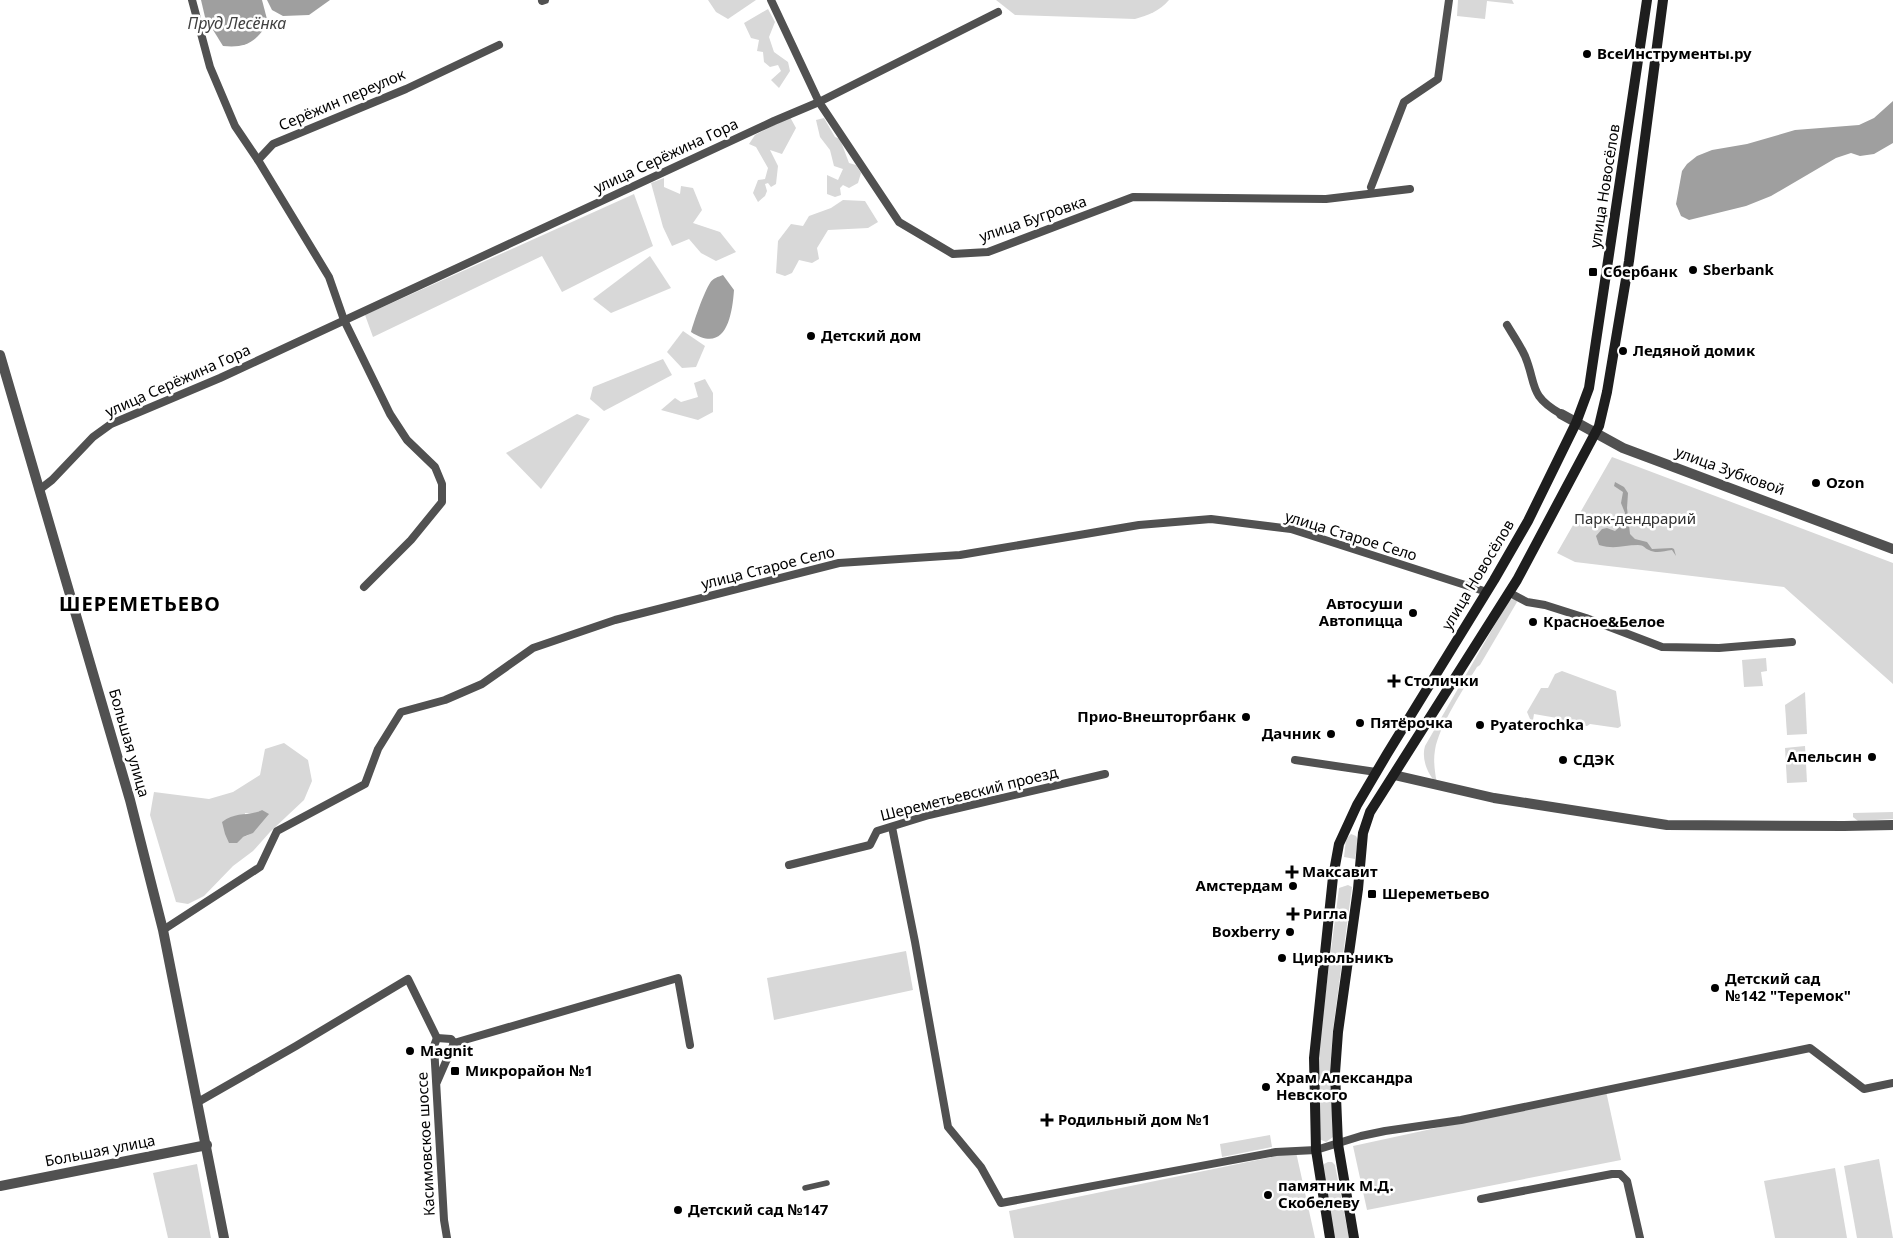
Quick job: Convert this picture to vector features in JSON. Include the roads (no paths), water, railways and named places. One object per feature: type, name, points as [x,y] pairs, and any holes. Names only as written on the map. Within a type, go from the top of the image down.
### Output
[{"type":"main road","name":"улица Новосёлов","points":[[1330,1238],[1316,1150],[1314,1058],[1333,877],[1339,844],[1376,772],[1487,592],[1528,521],[1576,423],[1589,388],[1647,0]]},
{"type":"main road","points":[[1354,1238],[1338,1144],[1335,1073],[1338,1032],[1358,889],[1363,833],[1370,812],[1510,593],[1599,426],[1607,392],[1629,261],[1664,0]]},
{"type":"street","points":[[192,0],[210,67],[235,126],[258,160],[329,278],[344,320],[390,414],[407,440],[435,468],[442,484],[442,502],[410,540],[364,587]]},
{"type":"street","name":"улица Бугровка","points":[[771,0],[819,102],[899,222],[953,254],[988,252],[1133,197],[1326,199],[1410,189]]},
{"type":"street","points":[[1371,187],[1404,102],[1438,79],[1450,0]]},
{"type":"street","name":"улица Серёжина Гора","points":[[39,490],[52,480],[93,437],[111,424],[220,378],[819,102],[998,12]]},
{"type":"street","name":"Серёжин переулок","points":[[258,160],[273,144],[406,89],[499,45]]},
{"type":"street","points":[[1507,325],[1525,356],[1536,393],[1550,407],[1561,414]]},
{"type":"street","name":"Большая улица","points":[[0,355],[124,782],[163,930],[224,1238]]},
{"type":"street","name":"улица Зубковой","points":[[1561,414],[1623,448],[1893,549]]},
{"type":"street","name":"улица Старое Село","points":[[163,930],[260,867],[277,831],[365,784],[378,749],[401,712],[446,700],[482,684],[533,648],[615,620],[839,563],[960,555],[1139,525],[1211,519],[1291,529],[1487,592]]},
{"type":"street","points":[[1510,593],[1527,602],[1545,605],[1586,618],[1662,647],[1719,648],[1792,642]]},
{"type":"street","points":[[1294,760],[1376,772]]},
{"type":"street","name":"Шереметьевский проезд","points":[[789,866],[870,845],[877,831],[928,815],[1105,774]]},
{"type":"street","points":[[1394,775],[1494,798],[1667,824],[1893,825]]},
{"type":"street","points":[[892,827],[920,968],[948,1127],[981,1167],[1001,1203],[1276,1152],[1316,1150],[1377,1132],[1461,1120],[1810,1048],[1864,1089],[1893,1082]]},
{"type":"street","points":[[454,1042],[678,978],[690,1045]]},
{"type":"street","points":[[198,1102],[408,979],[437,1038],[452,1039],[454,1042]]},
{"type":"street","name":"Касимовское шоссе","points":[[437,1038],[434,1046],[444,1220],[447,1238]]},
{"type":"street","points":[[436,1084],[454,1042]]},
{"type":"street","name":"Большая улица","points":[[0,1186],[207,1145]]},
{"type":"street","points":[[1480,1199],[1620,1174],[1627,1180],[1640,1238]]},
{"type":"street","points":[[804,1188],[827,1184]]},
{"type":"water","name":"Пруд Лесёнка","points":[[201,0],[262,0],[268,23],[259,35],[249,43],[238,46],[223,46],[205,17]]},
{"type":"water","name":"Пруд Лесёнка","points":[[267,0],[330,0],[309,15],[283,16],[272,10]]},
{"type":"water","points":[[1893,101],[1893,143],[1874,154],[1860,156],[1851,153],[1836,158],[1771,196],[1746,206],[1689,220],[1681,216],[1676,204],[1682,171],[1697,156],[1712,150],[1747,144],[1795,130],[1859,125],[1874,118]]},
{"type":"water","points":[[723,275],[734,290],[728,321],[719,336],[712,339],[703,338],[691,332],[694,321],[710,283]]},
{"type":"water","points":[[1615,482],[1624,487],[1628,493],[1627,508],[1630,534],[1635,539],[1647,542],[1652,549],[1672,548],[1676,556],[1672,550],[1654,552],[1640,545],[1615,547],[1599,545],[1596,536],[1602,529],[1607,528],[1615,531],[1624,523],[1625,513],[1621,503],[1623,492],[1614,486]]},
{"type":"water","points":[[262,810],[269,814],[253,833],[243,837],[237,843],[229,843],[222,822],[232,816]]},
{"type":"place","name":"ВсеИнструменты.ру","points":[[1587,54]]},
{"type":"place","name":"Sberbank","points":[[1693,270]]},
{"type":"place","name":"Сбербанк","points":[[1593,272]]},
{"type":"place","name":"Детский дом","points":[[811,336]]},
{"type":"place","name":"Ледяной домик","points":[[1623,351]]},
{"type":"place","name":"Ozon","points":[[1816,483]]},
{"type":"place","name":"Автосуши Автопицца","points":[[1413,613]]},
{"type":"place","name":"Красное&Белое","points":[[1533,622]]},
{"type":"place","name":"Столички","points":[[1394,681]]},
{"type":"place","name":"Прио-Внешторгбанк","points":[[1246,717]]},
{"type":"place","name":"Пятёрочка","points":[[1360,723]]},
{"type":"place","name":"Pyaterochka","points":[[1480,725]]},
{"type":"place","name":"Дачник","points":[[1331,734]]},
{"type":"place","name":"Апельсин","points":[[1872,757]]},
{"type":"place","name":"СДЭК","points":[[1563,760]]},
{"type":"place","name":"Максавит","points":[[1292,872]]},
{"type":"place","name":"Амстердам","points":[[1293,886]]},
{"type":"place","name":"Шереметьево","points":[[1372,894]]},
{"type":"place","name":"Ригла","points":[[1293,914]]},
{"type":"place","name":"Boxberry","points":[[1290,932]]},
{"type":"place","name":"Цирюльникъ","points":[[1282,958]]},
{"type":"place","name":"Детский сад №142 \"Теремок\"","points":[[1715,988]]},
{"type":"place","name":"Magnit","points":[[410,1051]]},
{"type":"place","name":"Микрорайон №1","points":[[455,1071]]},
{"type":"place","name":"Храм Александра Невского","points":[[1266,1087]]},
{"type":"place","name":"Родильный дом №1","points":[[1047,1120]]},
{"type":"place","name":"памятник М.Д. Скобелеву","points":[[1268,1195]]},
{"type":"place","name":"Детский сад №147","points":[[678,1210]]},
{"type":"district","name":"ШЕРЕМЕТЬЕВО","points":[[140,604]]},
{"type":"park label","name":"Парк-дендрарий","points":[[1635,519]]}]
